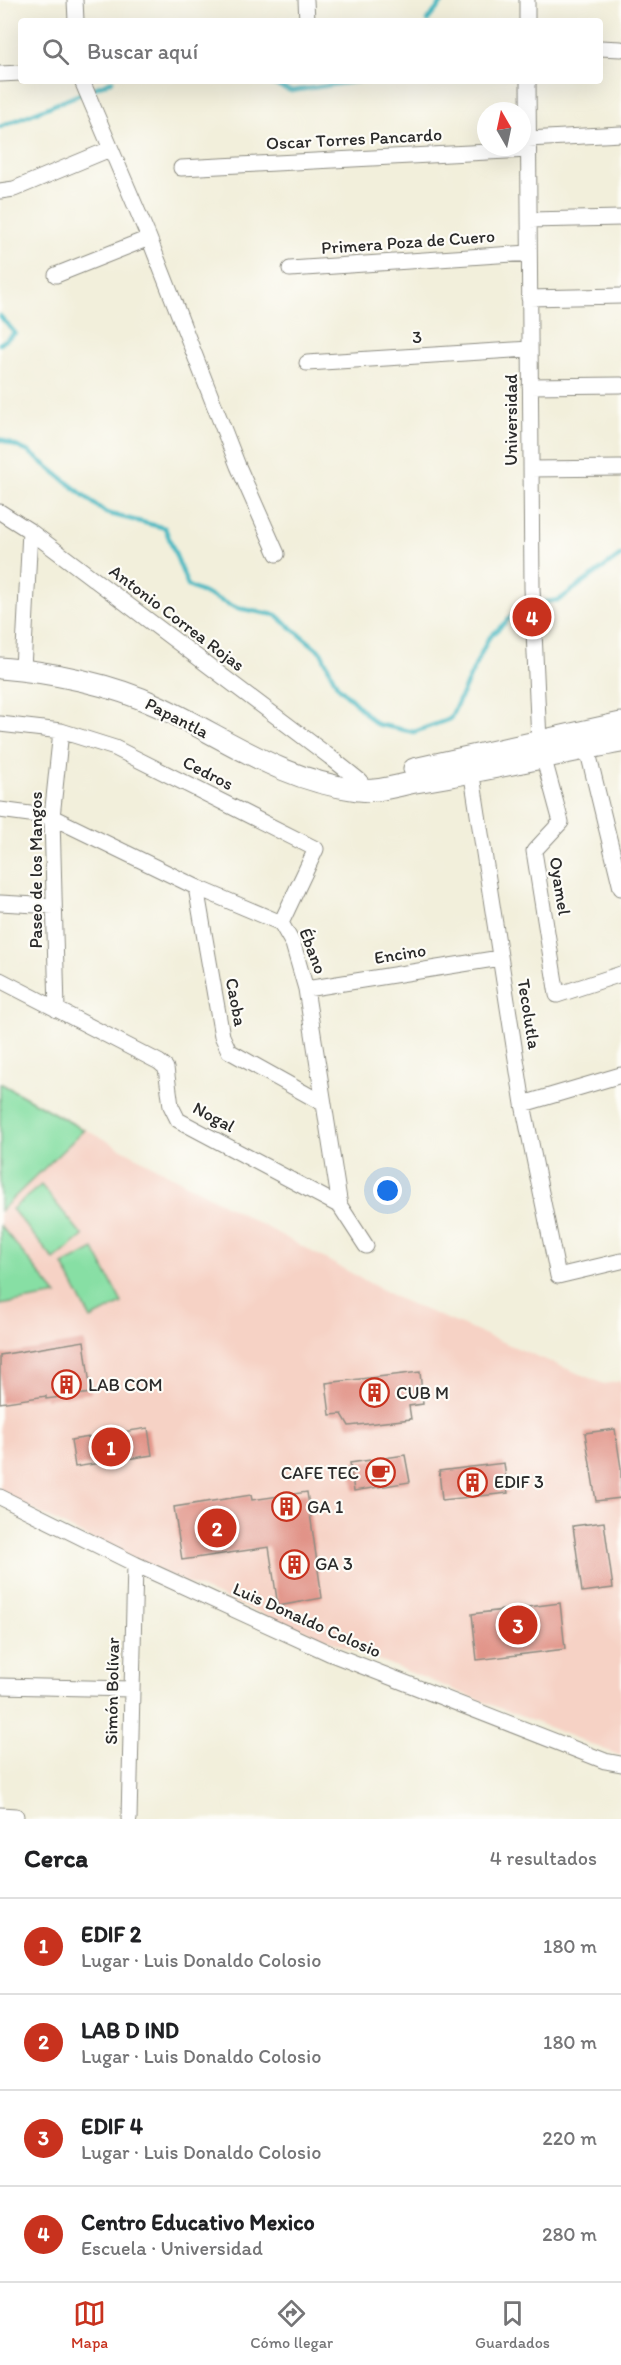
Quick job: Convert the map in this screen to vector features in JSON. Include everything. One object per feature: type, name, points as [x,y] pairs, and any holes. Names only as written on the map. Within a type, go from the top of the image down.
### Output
[{"type":"street","points":[[75,0],[76,18]]},
{"type":"street","points":[[306,0],[307,18]]},
{"type":"street","points":[[527,0],[527,18]]},
{"type":"street","points":[[603,48],[621,48]]},
{"type":"street","points":[[0,74],[18,73]]},
{"type":"street","points":[[83,84],[149,238],[237,466],[277,554]]},
{"type":"street","name":"Universidad","points":[[528,84],[528,102]]},
{"type":"street","name":"Oscar Torres Pancardo","points":[[531,144],[621,134]]},
{"type":"street","name":"Oscar Torres Pancardo","points":[[181,168],[477,148]]},
{"type":"street","points":[[0,191],[14,189],[110,149]]},
{"type":"street","name":"Universidad","points":[[528,156],[532,588],[541,750]]},
{"type":"street","points":[[529,220],[621,218]]},
{"type":"street","points":[[56,275],[149,238]]},
{"type":"street","name":"Primera Poza de Cuero","points":[[290,269],[529,253]]},
{"type":"street","points":[[530,298],[621,296]]},
{"type":"street","name":"3","points":[[307,363],[530,349]]},
{"type":"street","points":[[530,386],[621,385]]},
{"type":"street","points":[[531,469],[621,468]]},
{"type":"street","name":"Antonio Correa Rojas","points":[[0,512],[30,531],[330,757],[356,787]]},
{"type":"street","points":[[23,669],[30,531]]},
{"type":"street","name":"Papantla","points":[[0,668],[23,669],[103,686],[158,706],[245,754],[308,781],[356,787],[585,740],[621,723]]},
{"type":"street","name":"Cedros","points":[[0,724],[61,731],[115,748],[316,849],[281,923]]},
{"type":"street","name":"Paseo de los Mangos","points":[[57,1010],[52,817],[61,731]]},
{"type":"street","points":[[585,740],[621,888]]},
{"type":"street","name":"Papantla","points":[[585,740],[621,742]]},
{"type":"street","name":"Oyamel","points":[[541,750],[561,822],[534,851],[557,995],[621,974]]},
{"type":"street","points":[[308,781],[325,770],[330,757]]},
{"type":"street","name":"Tecolutla","points":[[471,765],[523,1104],[558,1276],[621,1261]]},
{"type":"street","name":"Ébano","points":[[0,810],[52,817],[196,887],[281,923],[293,944],[306,989],[340,1206]]},
{"type":"street","name":"Caoba","points":[[196,887],[222,1036],[229,1051],[324,1104]]},
{"type":"street","points":[[0,903],[54,906]]},
{"type":"street","name":"Encino","points":[[306,989],[500,958]]},
{"type":"street","name":"Nogal","points":[[0,980],[166,1068],[171,1106],[178,1120],[340,1206],[366,1246]]},
{"type":"street","points":[[523,1104],[621,1075]]},
{"type":"street","name":"Luis Donaldo Colosio","points":[[0,1497],[135,1564],[329,1653],[605,1761],[621,1764]]},
{"type":"street","name":"Simón Bolívar","points":[[129,1819],[130,1689],[135,1564]]},
{"type":"street","points":[[0,1686],[130,1689]]},
{"type":"shaded area","points":[[0,1083],[401,1300],[604,1384],[621,1381],[621,1756],[132,1560],[0,1493]]},
{"type":"green space","points":[[0,1083],[84,1130],[0,1211]]},
{"type":"green space","points":[[41,1185],[83,1236],[54,1260],[12,1209]]},
{"type":"green space","points":[[0,1225],[57,1295],[0,1305]]},
{"type":"green space","points":[[94,1249],[122,1303],[91,1319],[63,1265]]},
{"type":"building","points":[[84,1341],[91,1393],[46,1399],[46,1396],[0,1403],[0,1355]]},
{"type":"building","name":"CUB M","points":[[420,1372],[423,1404],[409,1406],[411,1419],[349,1426],[342,1414],[330,1415],[326,1383]]},
{"type":"building","points":[[148,1428],[152,1455],[75,1467],[71,1440]]},
{"type":"building","points":[[615,1429],[621,1468],[621,1498],[596,1501],[585,1433]]},
{"type":"building","name":"CAFE TEC","points":[[405,1455],[410,1482],[354,1491],[350,1463]]},
{"type":"building","name":"EDIF 3","points":[[504,1463],[508,1493],[442,1500],[439,1471]]},
{"type":"building","points":[[307,1492],[322,1598],[278,1606],[269,1547],[182,1560],[174,1507],[251,1495],[252,1500]]},
{"type":"building","points":[[604,1522],[613,1588],[582,1592],[573,1526]]},
{"type":"building","points":[[560,1603],[565,1649],[477,1660],[472,1614]]},
{"type":"waterway","points":[[429,18],[444,0]]},
{"type":"waterway","points":[[0,127],[105,84]]},
{"type":"waterway","points":[[273,84],[291,91],[338,84]]},
{"type":"waterway","points":[[0,316],[15,333],[0,344]]},
{"type":"waterway","points":[[0,439],[29,452],[106,513],[165,528],[188,586],[237,608],[276,615],[321,652],[337,685],[376,724],[414,732],[450,719],[488,639],[523,605],[559,600],[621,555]]},
{"type":"place","name":"Centro Educativo Mexico","points":[[532,617]]},
{"type":"place","name":"LAB COM","points":[[67,1385]]},
{"type":"place","name":"CUB M","points":[[375,1393]]},
{"type":"place","name":"EDIF 2","points":[[111,1447]]},
{"type":"place","name":"CAFE TEC","points":[[380,1473]]},
{"type":"place","name":"EDIF 3","points":[[473,1482]]},
{"type":"place","name":"GA 1","points":[[286,1507]]},
{"type":"place","name":"LAB D IND","points":[[217,1528]]},
{"type":"place","name":"GA 3","points":[[294,1564]]},
{"type":"place","name":"EDIF 4","points":[[518,1625]]}]
